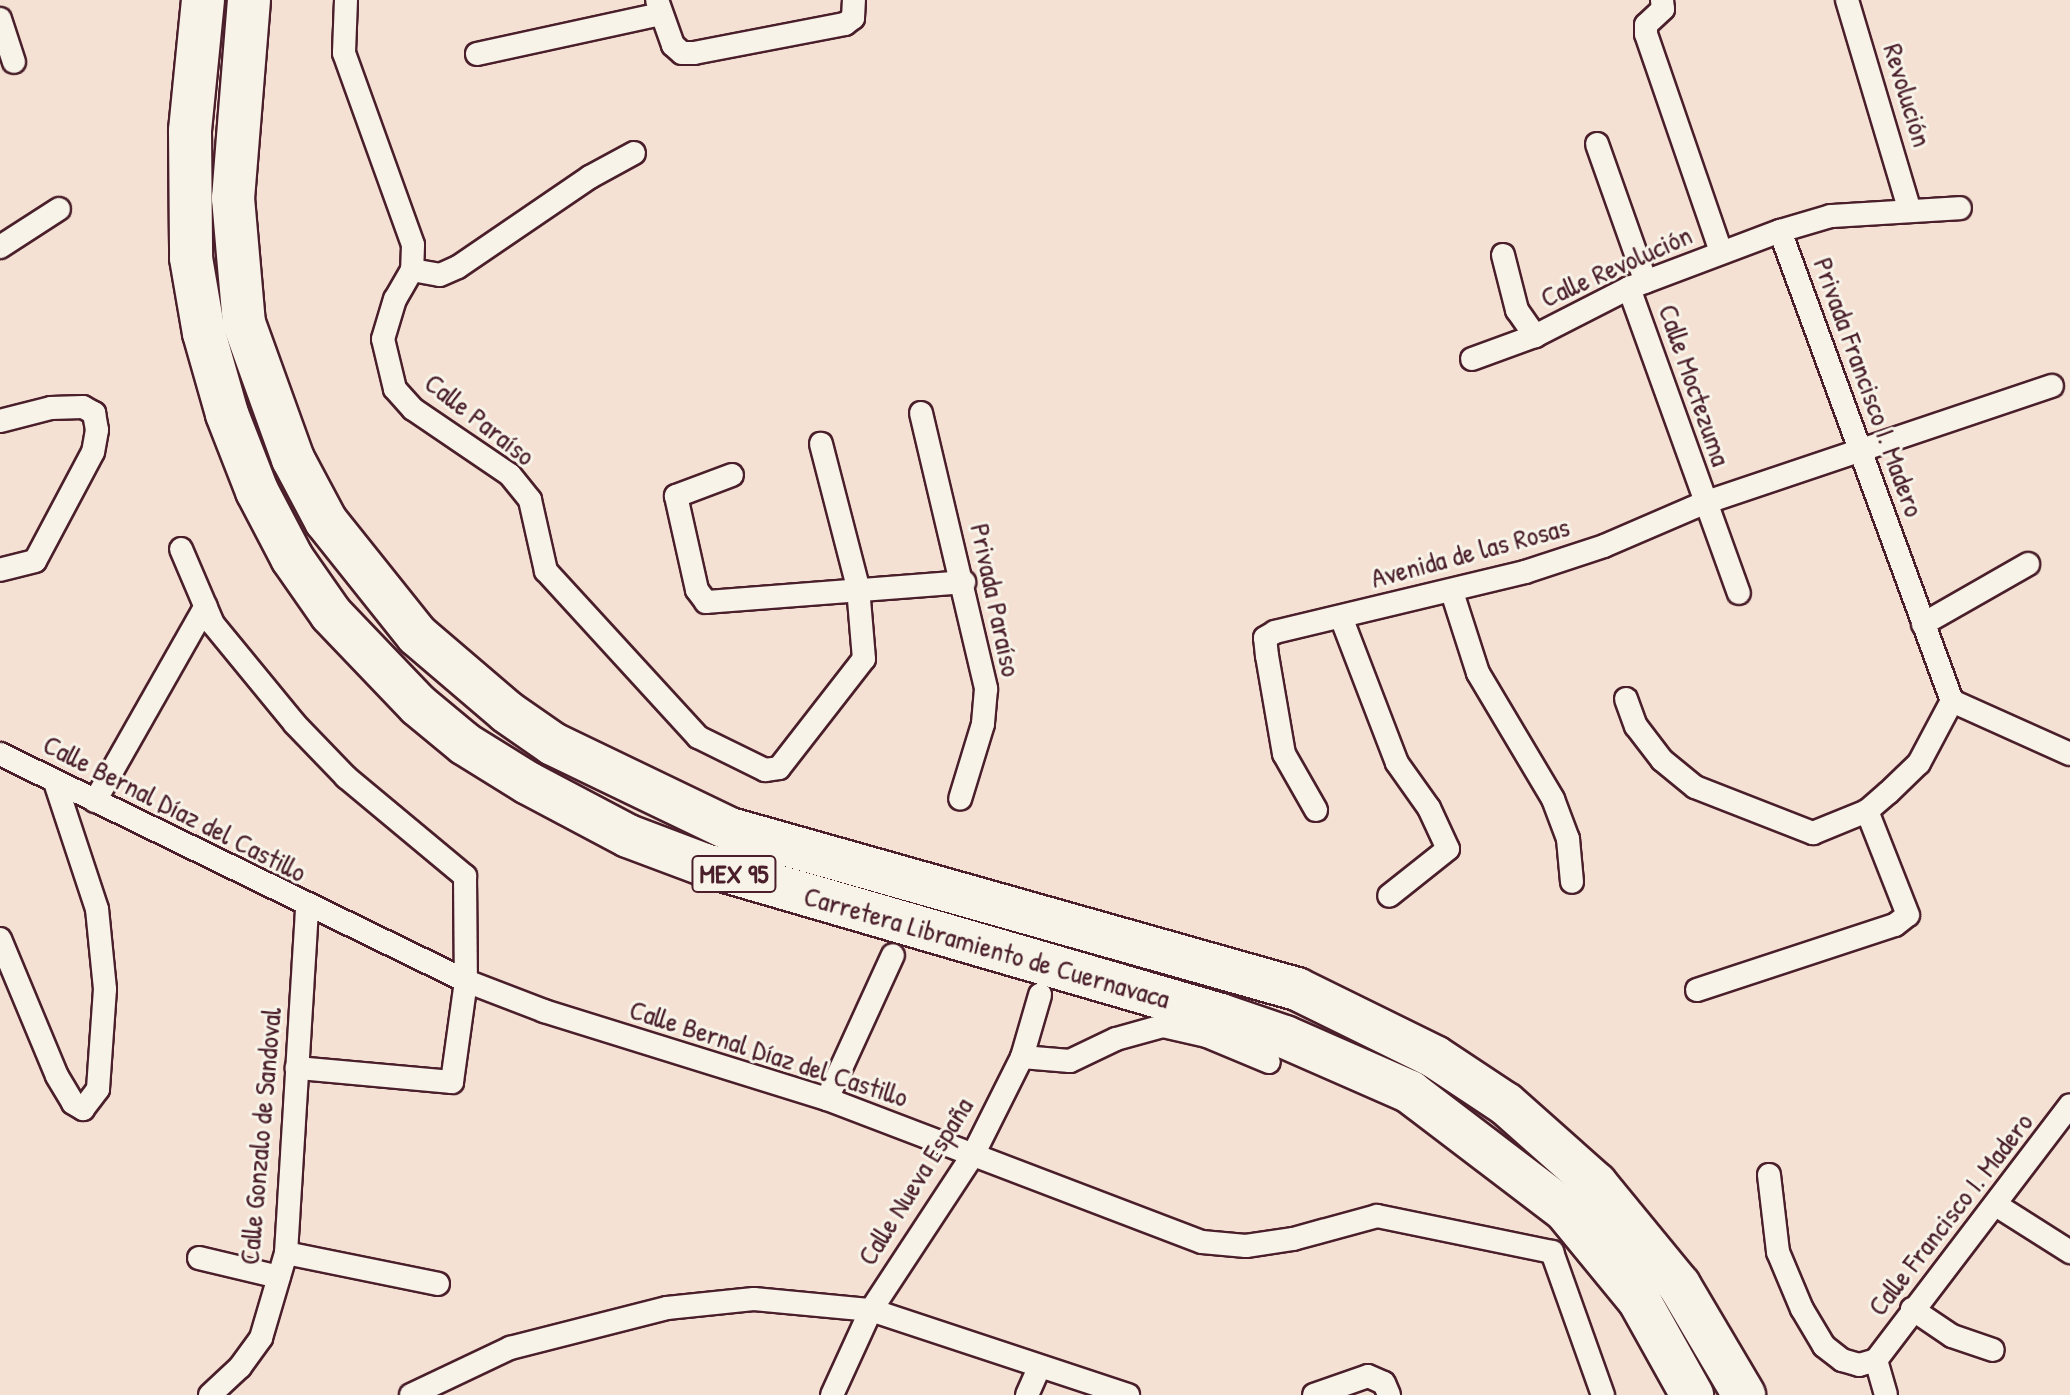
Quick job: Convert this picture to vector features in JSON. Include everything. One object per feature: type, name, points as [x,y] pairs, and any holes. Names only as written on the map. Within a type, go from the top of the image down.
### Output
[{"type":"highway","name":"Carretera Libramiento de Cuernavaca","points":[[203,0],[190,131],[191,258],[204,333],[227,414],[257,491],[292,558],[331,614],[418,705],[515,776],[628,836],[705,865],[1221,1015],[1285,1037],[1410,1092],[1565,1210],[1639,1300],[1692,1395]]},
{"type":"highway","name":"Carretera Libramiento de Cuernavaca","points":[[249,0],[233,184],[235,265],[244,323],[293,459],[326,521],[417,635],[553,744],[730,829],[1297,989],[1435,1057],[1506,1104],[1596,1184],[1679,1285],[1744,1395]]},
{"type":"street","points":[[346,0],[344,53],[413,245],[412,270],[440,275],[458,267],[590,177],[634,153]]},
{"type":"street","points":[[477,54],[659,7],[673,45],[682,53],[694,53],[845,24],[853,18],[854,0]]},
{"type":"street","points":[[1662,0],[1663,9],[1646,25],[1646,34],[1721,252],[1831,216],[1909,208],[1960,208]]},
{"type":"street","name":"Revolución","points":[[1847,0],[1909,208]]},
{"type":"street","points":[[0,19],[14,62]]},
{"type":"street","name":"Calle Moctezuma","points":[[1597,144],[1704,503],[1739,593]]},
{"type":"street","points":[[0,247],[59,209]]},
{"type":"street","name":"Privada Francisco I. Madero","points":[[1780,231],[1952,701]]},
{"type":"street","name":"Calle Revolución","points":[[1472,359],[1535,336],[1638,285],[1721,252]]},
{"type":"street","points":[[1503,255],[1517,310],[1535,336]]},
{"type":"street","name":"Calle Paraíso","points":[[412,270],[395,299],[383,339],[395,389],[413,409],[510,475],[530,500],[546,571],[698,737],[765,770],[779,768],[864,659],[858,587],[821,444]]},
{"type":"street","name":"Avenida de las Rosas","points":[[1316,810],[1284,754],[1265,638],[1452,592],[1604,546],[1704,503],[2052,386]]},
{"type":"street","points":[[0,421],[51,408],[83,407],[94,413],[93,452],[48,541],[35,561],[0,570]]},
{"type":"street","name":"Privada Paraíso","points":[[921,413],[964,582],[986,689],[983,724],[960,799]]},
{"type":"street","points":[[732,475],[676,496],[697,590],[706,602],[858,587],[964,582]]},
{"type":"street","points":[[181,549],[213,624],[295,724],[346,777],[465,876],[466,981],[452,1082],[297,1068]]},
{"type":"street","points":[[1923,624],[2028,564]]},
{"type":"street","points":[[1452,592],[1478,673],[1553,799],[1568,839],[1572,882]]},
{"type":"street","points":[[95,801],[206,606]]},
{"type":"street","points":[[1341,617],[1397,763],[1429,808],[1448,849],[1389,896]]},
{"type":"street","points":[[1626,699],[1636,726],[1662,760],[1695,787],[1813,833],[1867,811],[1919,763],[1952,701],[2070,754]]},
{"type":"street","name":"Calle Bernal Díaz del Castillo","points":[[0,754],[307,907],[466,981],[544,1011],[827,1099],[1202,1242],[1246,1246],[1293,1239],[1377,1216],[1552,1252],[1603,1395]]},
{"type":"street","points":[[0,939],[57,1076],[73,1103],[83,1109],[98,1089],[105,989],[97,909],[55,782]]},
{"type":"street","points":[[1697,990],[1895,925],[1908,915],[1867,811]]},
{"type":"street","name":"Calle Gonzalo de Sandoval","points":[[210,1395],[240,1367],[261,1338],[286,1253],[307,907]]},
{"type":"street","points":[[827,1099],[893,955]]},
{"type":"street","name":"Calle Nueva España","points":[[832,1395],[871,1310],[973,1155],[1022,1057],[1040,995]]},
{"type":"street","points":[[1022,1057],[1070,1061],[1116,1039],[1163,1026],[1207,1036],[1269,1062]]},
{"type":"street","name":"Calle Francisco I. Madero","points":[[1876,1360],[2070,1105]]},
{"type":"street","points":[[1769,1175],[1778,1252],[1802,1309],[1824,1346],[1842,1360],[1859,1365],[1876,1360],[1886,1395]]},
{"type":"street","points":[[1996,1205],[2070,1252]]},
{"type":"street","points":[[286,1253],[438,1284]]},
{"type":"street","points":[[199,1258],[279,1277]]},
{"type":"street","points":[[411,1395],[510,1348],[667,1308],[754,1299],[871,1310],[1128,1395]]},
{"type":"street","points":[[1912,1309],[1952,1336],[1993,1350]]},
{"type":"street","points":[[1027,1395],[1039,1368]]},
{"type":"street","points":[[1314,1395],[1368,1376],[1384,1383],[1389,1395]]}]
